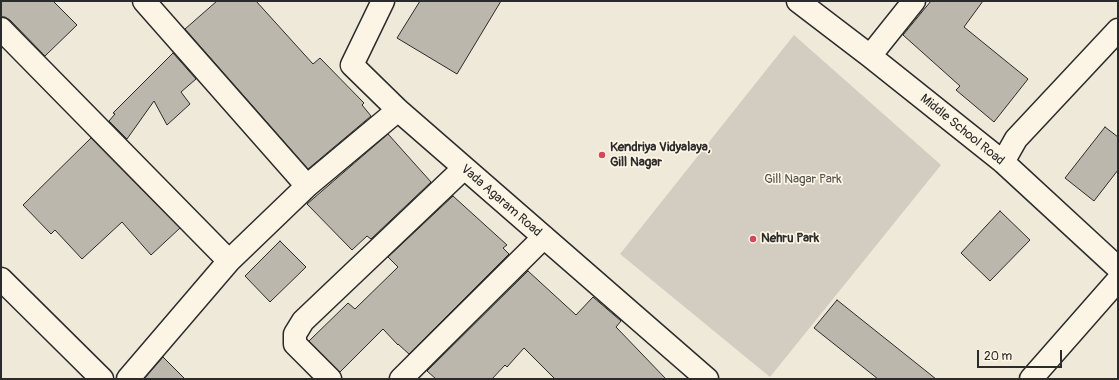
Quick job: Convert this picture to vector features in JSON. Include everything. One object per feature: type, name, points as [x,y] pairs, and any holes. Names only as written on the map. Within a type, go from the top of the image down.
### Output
[{"type":"street","points":[[144,1],[307,186]]},
{"type":"street","name":"Vada Agaram Road","points":[[383,1],[352,65],[398,110],[707,379]]},
{"type":"street","name":"Middle School Road","points":[[798,1],[870,56],[1003,162],[1118,268]]},
{"type":"street","points":[[870,56],[914,1]]},
{"type":"street","points":[[1,29],[229,261]]},
{"type":"street","points":[[1003,162],[1016,139],[1118,30]]},
{"type":"street","points":[[128,379],[229,261],[307,186],[398,110]]},
{"type":"street","points":[[330,379],[295,344],[295,334],[303,321],[464,168]]},
{"type":"street","points":[[401,379],[544,237]]},
{"type":"street","points":[[1,278],[102,379]]},
{"type":"street","points":[[1031,379],[1118,280]]},
{"type":"green space","name":"Gill Nagar Park","points":[[794,35],[941,165],[770,377],[620,254]]},
{"type":"building","points":[[1,1],[53,1],[77,25],[45,56],[10,20],[5,17],[1,17]]},
{"type":"building","points":[[217,1],[256,1],[313,64],[320,58],[364,103],[362,105],[371,116],[308,169],[185,29]]},
{"type":"building","points":[[420,1],[501,1],[457,74],[397,38]]},
{"type":"building","points":[[931,1],[983,1],[964,27],[1028,79],[994,122],[956,90],[960,86],[903,35]]},
{"type":"building","points":[[173,53],[196,79],[181,92],[190,104],[167,125],[154,101],[127,139],[109,121],[115,114],[113,113]]},
{"type":"building","points":[[1105,127],[1118,137],[1118,170],[1094,201],[1065,178]]},
{"type":"building","points":[[388,134],[431,182],[371,239],[367,236],[352,250],[307,204]]},
{"type":"building","points":[[91,138],[180,228],[151,255],[122,222],[82,259],[55,230],[51,234],[23,205]]},
{"type":"building","points":[[453,196],[507,245],[503,248],[509,254],[409,354],[383,329],[340,372],[309,341],[348,303],[355,309],[398,267],[388,257]]},
{"type":"building","points":[[1000,211],[1030,240],[990,281],[961,253]]},
{"type":"building","points":[[280,241],[306,267],[270,302],[245,276]]},
{"type":"building","points":[[528,271],[576,315],[593,297],[621,321],[616,327],[666,379],[555,379],[524,348],[507,367],[505,365],[492,379],[436,379],[427,371]]},
{"type":"building","points":[[837,300],[936,379],[878,379],[814,328]]},
{"type":"building","points":[[163,357],[185,379],[144,379]]},
{"type":"place","name":"Kendriya Vidyalaya, Gill Nagar","points":[[602,155]]},
{"type":"place","name":"Nehru Park","points":[[753,239]]}]
